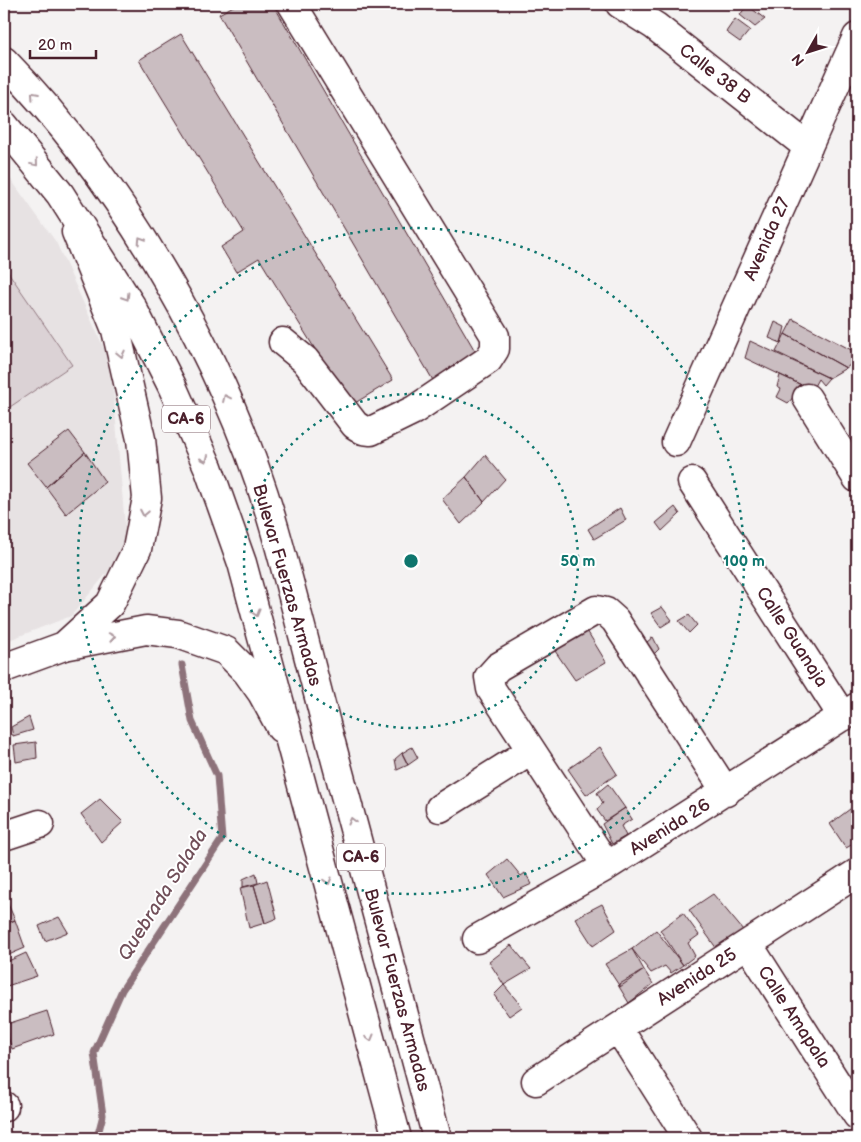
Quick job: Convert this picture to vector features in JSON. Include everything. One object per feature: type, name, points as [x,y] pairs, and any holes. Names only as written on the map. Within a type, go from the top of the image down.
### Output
[{"type":"main road","points":[[283,342],[305,360],[355,425],[363,430],[371,431],[414,410],[488,360],[495,349],[494,336],[292,4]]},
{"type":"main road","name":"Calle 38 B","points":[[620,4],[654,26],[808,147]]},
{"type":"main road","name":"Avenida 27","points":[[676,442],[857,36]]},
{"type":"main road","name":"Bulevar Fuerzas Armadas","points":[[4,61],[62,126],[108,188],[186,311],[239,426],[274,526],[437,1138]]},
{"type":"main road","name":"Bulevar Fuerzas Armadas","points":[[4,125],[60,194],[132,307],[172,386],[208,467],[242,563],[397,1138]]},
{"type":"main road","points":[[60,194],[116,330],[141,439],[147,498],[137,549],[110,604],[64,646]]},
{"type":"main road","points":[[807,398],[857,478]]},
{"type":"main road","name":"Calle Guanaja","points":[[692,482],[850,712]]},
{"type":"main road","points":[[606,866],[491,689],[489,677],[498,667],[596,610],[606,612],[615,620],[726,792]]},
{"type":"main road","points":[[4,668],[64,646],[146,630],[178,634],[226,651],[247,672],[262,694],[292,749]]},
{"type":"main road","name":"Avenida 26","points":[[477,939],[606,866],[850,712]]},
{"type":"main road","points":[[440,808],[531,750]]},
{"type":"main road","points":[[4,836],[40,824]]},
{"type":"main road","name":"Avenida 25","points":[[536,1081],[857,873]]},
{"type":"main road","name":"Calle Amapala","points":[[748,944],[857,1115]]},
{"type":"main road","points":[[618,1028],[688,1138]]},
{"type":"shaded area","points":[[4,170],[56,242],[111,364],[127,549],[71,616],[4,642]]},
{"type":"shaded area","points":[[4,266],[72,365],[4,411]]},
{"type":"building","points":[[237,4],[273,4],[478,356],[434,382],[219,14]]},
{"type":"building","points":[[747,5],[765,19],[755,27],[740,15]]},
{"type":"building","points":[[735,19],[750,30],[740,42],[726,32]]},
{"type":"building","points":[[181,34],[393,380],[350,406],[259,258],[236,272],[221,247],[244,232],[139,60]]},
{"type":"building","points":[[793,319],[857,353],[857,360],[846,368],[785,334]]},
{"type":"building","points":[[775,322],[785,327],[781,343],[769,338]]},
{"type":"building","points":[[785,334],[846,368],[829,378],[776,352]]},
{"type":"building","points":[[750,341],[829,378],[823,385],[818,379],[812,390],[745,358]]},
{"type":"building","points":[[780,375],[808,388],[797,393],[788,403],[777,397],[781,389],[777,387]]},
{"type":"building","points":[[69,431],[85,452],[46,487],[27,463]]},
{"type":"building","points":[[85,452],[105,482],[66,514],[46,487]]},
{"type":"building","points":[[485,455],[505,479],[484,502],[466,477]]},
{"type":"building","points":[[466,477],[484,502],[461,524],[442,499]]},
{"type":"building","points":[[675,507],[680,514],[662,531],[656,523]]},
{"type":"building","points":[[620,508],[626,520],[594,539],[588,529]]},
{"type":"building","points":[[662,607],[672,620],[661,627],[651,613]]},
{"type":"building","points":[[689,615],[697,625],[689,633],[679,621]]},
{"type":"building","points":[[586,629],[606,662],[575,680],[555,651]]},
{"type":"building","points":[[653,637],[659,649],[649,659],[641,647]]},
{"type":"building","points":[[29,717],[33,730],[13,736],[11,727]]},
{"type":"building","points":[[6,738],[10,763],[4,764],[4,739]]},
{"type":"building","points":[[36,742],[37,758],[16,762],[14,745]]},
{"type":"building","points":[[412,747],[418,758],[408,765],[402,753]]},
{"type":"building","points":[[600,747],[617,774],[586,795],[568,769]]},
{"type":"building","points":[[402,753],[408,765],[397,770],[395,759]]},
{"type":"building","points":[[608,784],[625,808],[605,821],[597,810],[603,803],[597,793]]},
{"type":"building","points":[[100,799],[123,822],[101,842],[81,814]]},
{"type":"building","points":[[854,806],[857,811],[857,842],[846,848],[830,824]]},
{"type":"building","points":[[625,808],[632,819],[621,826],[626,836],[612,844],[602,824]]},
{"type":"building","points":[[507,859],[521,876],[525,873],[532,884],[503,897],[488,875]]},
{"type":"building","points":[[256,873],[258,883],[243,887],[243,879]]},
{"type":"building","points":[[267,880],[277,918],[265,923],[254,885]]},
{"type":"building","points":[[254,885],[265,923],[249,928],[240,888]]},
{"type":"building","points":[[713,894],[743,930],[717,949],[689,910]]},
{"type":"building","points":[[4,895],[15,920],[4,924]]},
{"type":"building","points":[[602,904],[616,930],[593,946],[575,918]]},
{"type":"building","points":[[683,913],[699,935],[688,943],[695,956],[683,965],[660,930]]},
{"type":"building","points":[[59,917],[68,932],[45,941],[39,926]]},
{"type":"building","points":[[15,920],[25,948],[4,957],[4,925]]},
{"type":"building","points":[[656,930],[683,965],[671,973],[665,966],[651,973],[632,949]]},
{"type":"building","points":[[511,945],[531,969],[504,985],[489,962]]},
{"type":"building","points":[[632,949],[644,970],[620,987],[605,964]]},
{"type":"building","points":[[26,953],[37,976],[4,987],[4,963]]},
{"type":"building","points":[[644,970],[653,984],[629,1003],[618,985]]},
{"type":"building","points":[[504,985],[522,1007],[509,1016],[494,995]]},
{"type":"building","points":[[47,1011],[54,1034],[12,1049],[4,1025]]},
{"type":"waterway","name":"Quebrada Salada","points":[[97,1138],[103,1115],[94,1053],[122,990],[222,839],[217,776],[192,721],[182,665]]}]
